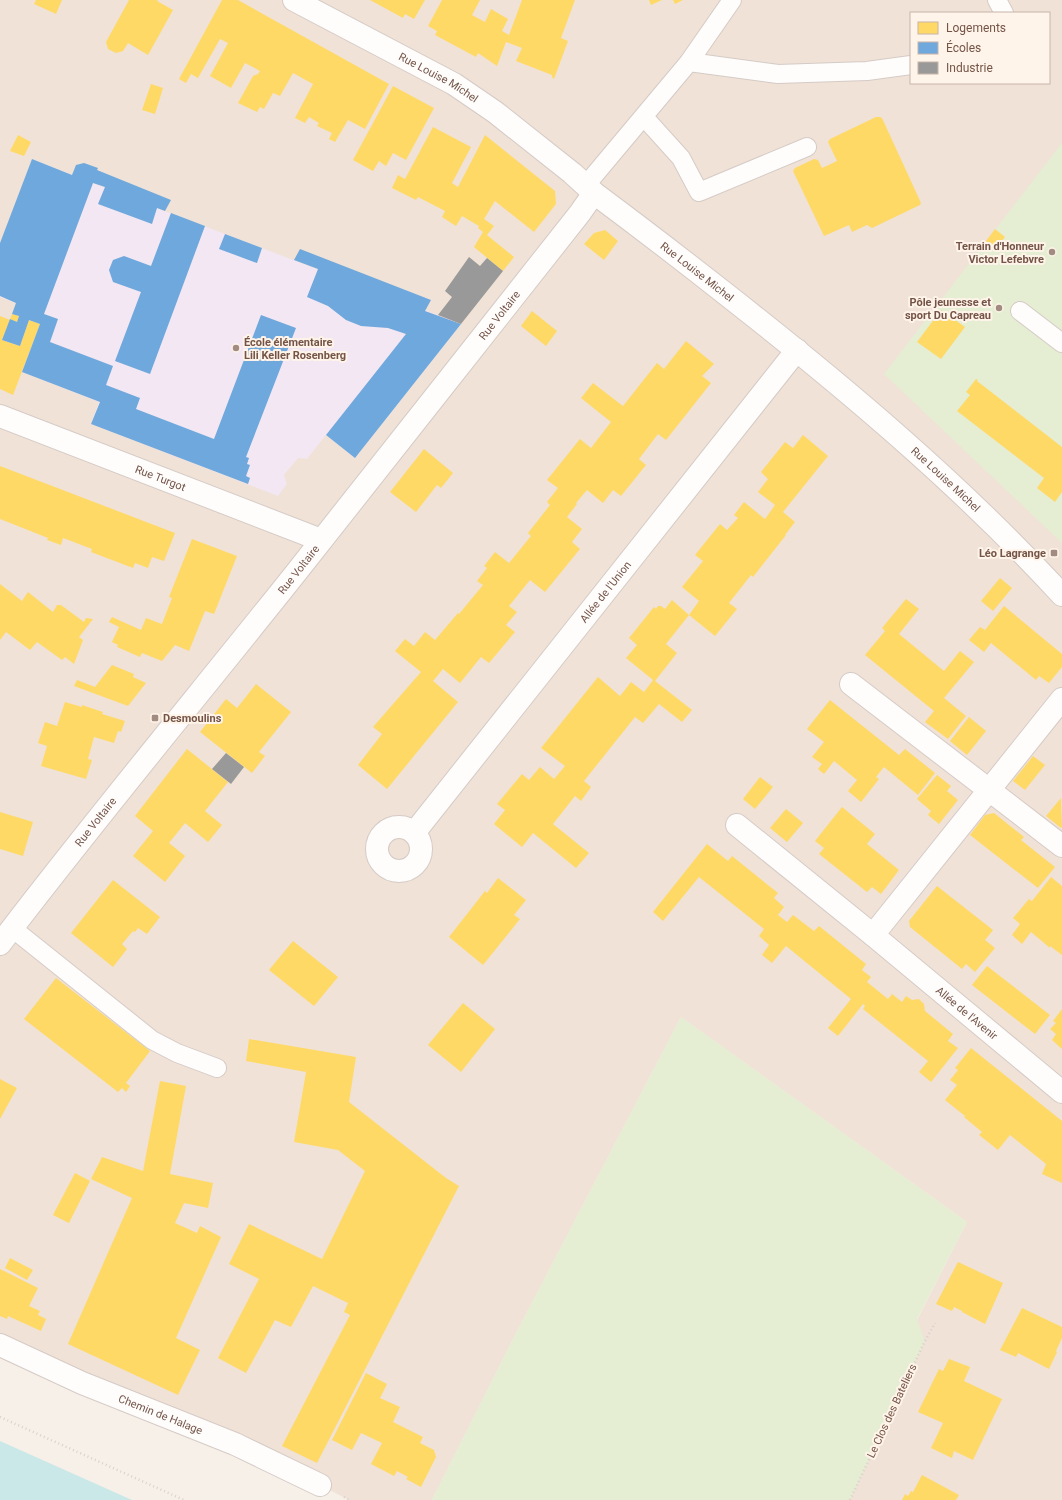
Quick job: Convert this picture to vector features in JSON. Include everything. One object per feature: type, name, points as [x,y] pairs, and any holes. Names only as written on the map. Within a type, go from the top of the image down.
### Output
[{"type":"street","name":"Rue Louise Michel","points":[[294,0],[454,84],[495,112],[590,189],[797,350],[882,422],[969,499],[1037,567],[1062,595]]},
{"type":"street","name":"Rue Voltaire","points":[[6,936],[580,213],[590,189]]},
{"type":"street","name":"Allée de l'Union","points":[[414,833],[797,350]]},
{"type":"street","name":"Rue Turgot","points":[[0,416],[321,540]]},
{"type":"street","points":[[851,684],[1062,846]]},
{"type":"street","points":[[872,935],[1062,699]]},
{"type":"street","name":"Allée de l'Avenir","points":[[737,825],[1062,1092]]},
{"type":"street","name":"Chemin de Halage","points":[[0,1345],[82,1383],[235,1444],[320,1485]]},
{"type":"lane","points":[[590,189],[644,117],[689,62],[732,0]]},
{"type":"lane","points":[[998,0],[1004,12]]},
{"type":"lane","points":[[689,62],[778,74],[867,71],[910,65]]},
{"type":"lane","points":[[644,117],[681,158],[699,192],[807,147]]},
{"type":"lane","points":[[1020,311],[1062,343]]},
{"type":"lane","points":[[6,936],[152,1040],[177,1054],[217,1068]]},
{"type":"path","name":"Le Clos des Bateliers","points":[[850,1500],[925,1341],[935,1323]]},
{"type":"path","points":[[0,1417],[184,1500]]},
{"type":"shaded area","points":[[0,0],[1062,0],[1062,1500],[850,1500],[917,1320],[967,1222],[681,1017],[512,1341],[432,1500],[349,1500],[320,1485],[0,1345]]},
{"type":"shaded area","name":"École élémentaire Lili Keller Rosenberg","points":[[32,159],[461,324],[355,458],[326,435],[307,459],[298,458],[284,475],[287,484],[278,496],[91,424],[99,402],[22,372],[44,314],[0,297],[0,243]]},
{"type":"green space","name":"Pôle jeunesse et sport Du Capreau","points":[[1062,143],[1062,543],[884,374]]},
{"type":"green space","points":[[681,1017],[967,1222],[917,1319],[925,1341],[850,1500],[432,1500],[512,1341]]},
{"type":"water","points":[[0,1441],[132,1500],[0,1500]]},
{"type":"building: Logements","points":[[36,0],[62,0],[56,14],[34,4]]},
{"type":"building: Logements","points":[[129,0],[158,0],[157,1],[173,10],[148,55],[128,43],[123,51],[116,53],[108,49],[106,42]]},
{"type":"building: Logements","points":[[222,0],[238,0],[389,84],[365,129],[348,120],[335,142],[329,139],[332,133],[317,126],[319,123],[309,117],[305,123],[295,118],[313,84],[293,73],[280,96],[273,93],[264,109],[260,107],[257,112],[238,103],[253,76],[258,74],[260,71],[245,63],[231,88],[210,76],[228,43],[220,39],[198,78],[191,74],[186,83],[179,79]]},
{"type":"building: Logements","points":[[370,0],[425,0],[414,19],[405,14],[403,18]]},
{"type":"building: Logements","points":[[442,0],[480,0],[472,15],[485,22],[491,9],[508,19],[502,31],[509,35],[522,0],[575,0],[561,38],[568,41],[554,79],[552,75],[516,61],[522,48],[506,42],[497,66],[478,53],[476,57],[435,35],[437,31],[428,26]]},
{"type":"building: Logements","points":[[649,0],[662,0],[651,5]]},
{"type":"building: Logements","points":[[673,0],[683,0],[675,4]]},
{"type":"building: Logements","points":[[151,84],[163,88],[155,114],[142,110]]},
{"type":"building: Logements","points":[[393,86],[434,108],[406,160],[393,153],[386,166],[379,161],[373,171],[353,160]]},
{"type":"building: Logements","points":[[876,117],[882,118],[921,203],[920,205],[872,228],[867,225],[852,232],[849,225],[824,236],[793,171],[795,168],[814,159],[818,160],[822,168],[837,161],[828,142],[830,139]]},
{"type":"building: Logements","points":[[433,127],[471,147],[452,183],[458,187],[485,135],[555,191],[556,204],[534,232],[495,201],[484,219],[494,226],[487,235],[514,257],[503,271],[474,247],[483,232],[478,228],[479,226],[462,216],[456,226],[442,217],[445,211],[418,197],[416,200],[392,188],[398,175],[405,179]]},
{"type":"building: Logements","points":[[18,135],[31,142],[24,156],[10,151]]},
{"type":"building: Logements","points":[[995,229],[1005,237],[996,249],[986,241]]},
{"type":"building: Logements","points":[[605,230],[618,241],[604,260],[584,244],[594,233]]},
{"type":"building: Logements","points":[[941,310],[965,327],[941,359],[917,342]]},
{"type":"building: Logements","points":[[532,311],[557,331],[546,346],[521,326]]},
{"type":"building: Logements","points":[[12,314],[19,316],[17,322],[10,319]]},
{"type":"building: Logements","points":[[0,316],[10,320],[2,340],[20,346],[29,320],[40,324],[13,395],[0,389]]},
{"type":"building: Logements","points":[[686,341],[714,364],[702,376],[711,383],[666,440],[658,434],[639,459],[646,465],[621,496],[613,490],[603,503],[587,490],[576,503],[577,504],[567,517],[582,529],[572,542],[580,549],[545,592],[530,580],[509,606],[517,612],[506,625],[515,632],[489,663],[481,657],[460,683],[443,669],[433,681],[458,702],[387,789],[358,765],[382,734],[373,727],[421,672],[395,651],[405,639],[414,646],[425,632],[435,640],[483,585],[477,581],[487,568],[484,566],[495,552],[509,563],[531,536],[528,533],[550,505],[547,502],[558,488],[547,480],[580,439],[591,448],[611,422],[581,398],[593,383],[623,406],[657,363],[664,369]]},
{"type":"building: Logements","points":[[976,379],[1062,447],[1062,492],[1055,502],[1037,488],[1044,478],[957,411],[970,395],[966,392]]},
{"type":"building: Logements","points":[[803,435],[828,456],[783,512],[795,522],[753,577],[751,575],[729,603],[737,609],[715,636],[689,615],[699,601],[682,587],[703,561],[695,555],[720,524],[727,530],[738,518],[734,515],[744,502],[765,519],[775,505],[758,492],[768,479],[761,472],[785,442],[793,448]]},
{"type":"building: Logements","points":[[424,449],[453,473],[441,488],[437,485],[416,512],[390,492]]},
{"type":"building: Logements","points":[[0,466],[175,533],[164,561],[152,557],[148,568],[135,563],[133,568],[91,552],[92,549],[63,538],[61,545],[47,540],[48,538],[0,519]]},
{"type":"building: Logements","points":[[192,539],[237,556],[214,614],[205,611],[189,651],[175,645],[162,661],[142,653],[140,657],[117,647],[118,645],[112,642],[119,627],[109,622],[112,617],[141,630],[146,618],[162,624],[172,598],[169,597]]},
{"type":"building: Logements","points":[[1000,578],[1012,588],[993,611],[981,601]]},
{"type":"building: Logements","points":[[0,584],[22,601],[28,592],[53,612],[57,605],[61,605],[84,622],[86,618],[93,619],[79,637],[83,640],[74,664],[65,657],[62,660],[37,642],[30,650],[6,632],[0,640]]},
{"type":"building: Logements","points":[[906,599],[919,609],[899,634],[944,671],[960,651],[974,662],[944,698],[966,716],[948,739],[925,722],[934,711],[865,655],[885,631],[882,628]]},
{"type":"building: Logements","points":[[672,600],[689,615],[666,644],[677,653],[655,681],[692,710],[682,722],[659,704],[643,723],[635,717],[584,781],[591,787],[581,801],[575,796],[553,824],[589,853],[576,868],[533,833],[522,847],[494,824],[505,810],[497,804],[522,774],[529,780],[540,767],[554,779],[565,766],[541,748],[598,677],[620,696],[631,682],[644,692],[653,680],[626,658],[637,645],[629,638],[654,607],[656,609],[658,606],[661,606],[665,609]]},
{"type":"building: Logements","points":[[1004,606],[1062,654],[1062,667],[1049,683],[1039,676],[1036,680],[991,643],[984,652],[969,640],[980,627],[985,630]]},
{"type":"building: Logements","points":[[112,665],[134,674],[133,677],[146,683],[128,706],[74,686],[77,680],[95,687]]},
{"type":"building: Logements","points":[[256,684],[291,712],[259,752],[265,756],[252,773],[200,732],[226,699],[237,708]]},
{"type":"building: Logements","points":[[830,700],[899,755],[905,749],[935,773],[918,795],[884,767],[876,777],[879,779],[861,802],[848,791],[857,780],[834,761],[824,774],[818,769],[822,764],[812,757],[824,742],[807,729]]},
{"type":"building: Logements","points":[[65,702],[82,707],[82,705],[103,712],[102,714],[125,721],[121,732],[118,731],[114,743],[94,737],[88,759],[92,760],[86,779],[41,766],[47,746],[38,743],[45,722],[57,726]]},
{"type":"building: Logements","points":[[969,717],[986,731],[967,755],[950,741]]},
{"type":"building: Logements","points":[[187,749],[228,782],[205,811],[222,825],[208,842],[185,823],[169,843],[185,856],[165,882],[133,856],[153,831],[135,816]]},
{"type":"building: Logements","points":[[1033,756],[1045,765],[1025,790],[1013,781]]},
{"type":"building: Logements","points":[[937,775],[951,786],[947,791],[958,800],[939,824],[928,815],[931,811],[917,799]]},
{"type":"building: Logements","points":[[760,777],[773,787],[755,809],[743,799]]},
{"type":"building: Logements","points":[[1061,798],[1062,827],[1061,828],[1046,816]]},
{"type":"building: Logements","points":[[842,807],[875,834],[867,844],[899,870],[881,894],[872,887],[867,892],[819,854],[824,848],[815,841]]},
{"type":"building: Logements","points":[[786,809],[803,823],[787,842],[770,828]]},
{"type":"building: Logements","points":[[0,812],[33,822],[23,856],[0,849]]},
{"type":"building: Logements","points":[[994,813],[1024,837],[1021,840],[1055,867],[1038,888],[970,835],[985,815]]},
{"type":"building: Logements","points":[[707,844],[728,861],[732,856],[778,893],[774,898],[784,907],[778,915],[787,922],[793,915],[814,931],[819,926],[866,964],[862,970],[871,977],[867,982],[888,999],[892,994],[902,1002],[906,996],[912,1000],[919,999],[924,1004],[925,1011],[953,1034],[948,1041],[958,1048],[931,1082],[919,1072],[928,1061],[863,1009],[865,1006],[863,1004],[838,1036],[828,1028],[851,999],[786,946],[772,963],[762,955],[769,945],[759,936],[764,929],[699,877],[663,921],[653,912]]},
{"type":"building: Logements","points":[[1051,877],[1062,886],[1062,955],[1050,946],[1050,948],[1031,932],[1022,944],[1012,935],[1020,924],[1013,918],[1029,899],[1032,901]]},
{"type":"building: Logements","points":[[498,878],[526,900],[514,915],[520,919],[483,965],[449,937],[485,891],[487,893]]},
{"type":"building: Logements","points":[[113,880],[160,917],[147,934],[138,928],[135,932],[133,931],[122,944],[127,949],[113,967],[71,933]]},
{"type":"building: Logements","points":[[937,886],[993,930],[985,940],[995,948],[975,972],[966,964],[962,969],[910,927],[909,921]]},
{"type":"building: Logements","points":[[293,941],[338,977],[314,1006],[269,970]]},
{"type":"building: Logements","points":[[987,966],[1050,1015],[1035,1034],[972,985]]},
{"type":"building: Logements","points":[[56,978],[150,1051],[126,1083],[130,1086],[126,1092],[122,1088],[118,1092],[24,1019]]},
{"type":"building: Logements","points":[[463,1003],[495,1029],[461,1072],[428,1045]]},
{"type":"building: Logements","points":[[1062,1009],[1062,1049],[1052,1040],[1056,1034],[1050,1029],[1056,1023],[1053,1021]]},
{"type":"building: Logements","points":[[249,1039],[356,1057],[349,1102],[446,1178],[459,1186],[317,1463],[282,1446],[350,1315],[344,1312],[348,1303],[313,1286],[291,1327],[275,1320],[246,1373],[218,1358],[259,1279],[229,1264],[249,1224],[322,1259],[365,1171],[338,1150],[294,1142],[306,1072],[246,1061]]},
{"type":"building: Logements","points":[[971,1048],[1062,1121],[1062,1183],[1042,1174],[1046,1164],[1010,1135],[998,1150],[979,1135],[982,1132],[945,1100],[957,1085],[950,1080],[958,1070],[955,1068]]},
{"type":"building: Logements","points":[[0,1079],[17,1088],[0,1119]]},
{"type":"building: Logements","points":[[160,1081],[186,1086],[170,1174],[213,1183],[208,1208],[184,1203],[175,1223],[197,1233],[200,1226],[221,1237],[176,1338],[200,1350],[178,1395],[68,1344],[132,1198],[91,1179],[102,1157],[143,1171]]},
{"type":"building: Logements","points":[[75,1173],[90,1181],[69,1223],[53,1215]]},
{"type":"building: Logements","points":[[10,1258],[33,1270],[27,1280],[5,1268]]},
{"type":"building: Logements","points":[[958,1262],[1003,1283],[985,1324],[954,1307],[952,1311],[936,1304]]},
{"type":"building: Logements","points":[[0,1269],[38,1288],[29,1306],[40,1311],[38,1315],[46,1319],[41,1331],[8,1316],[7,1319],[0,1316]]},
{"type":"building: Logements","points":[[1022,1308],[1062,1327],[1062,1338],[1049,1369],[1018,1353],[1016,1357],[1000,1350]]},
{"type":"building: Logements","points":[[949,1359],[970,1367],[964,1381],[1002,1399],[973,1460],[954,1451],[952,1458],[931,1448],[943,1423],[918,1412],[939,1369],[943,1371]]},
{"type":"building: Logements","points":[[366,1373],[387,1384],[380,1398],[400,1407],[393,1422],[423,1437],[420,1443],[434,1450],[436,1457],[421,1487],[406,1479],[408,1477],[397,1471],[394,1476],[371,1464],[382,1443],[361,1433],[352,1450],[332,1440]]},
{"type":"building: Logements","points":[[922,1475],[959,1495],[956,1500],[902,1500],[905,1494],[908,1496],[911,1491],[913,1492]]},
{"type":"building: Écoles","points":[[32,159],[72,175],[76,165],[84,163],[98,168],[97,170],[171,200],[165,211],[157,208],[152,224],[98,204],[105,187],[93,183],[44,314],[58,319],[50,342],[113,366],[106,385],[140,398],[136,409],[214,439],[261,315],[296,328],[246,457],[249,458],[247,464],[250,465],[246,476],[250,478],[248,484],[91,424],[100,402],[22,372],[40,324],[29,320],[20,346],[2,340],[10,319],[17,322],[19,316],[12,314],[16,303],[0,296],[0,243]]},
{"type":"building: Écoles","points":[[171,213],[205,226],[150,374],[115,361],[141,292],[113,282],[109,270],[113,260],[124,256],[151,266]]},
{"type":"building: Écoles","points":[[225,234],[262,248],[257,263],[219,249]]},
{"type":"building: Écoles","points":[[300,249],[431,300],[425,311],[461,324],[355,458],[326,435],[406,334],[388,328],[361,326],[346,320],[328,306],[307,297],[318,269],[294,260]]},
{"type":"building: Industrie","points":[[469,257],[480,266],[487,258],[503,271],[461,324],[438,315],[452,297],[445,291]]},
{"type":"building: Industrie","points":[[226,753],[244,767],[231,784],[212,769]]},
{"type":"place","name":"Terrain d'Honneur Victor Lefebvre","points":[[1052,252]]},
{"type":"place","name":"Pôle jeunesse et sport Du Capreau","points":[[999,308]]},
{"type":"place","name":"École élémentaire Lili Keller Rosenberg","points":[[236,348]]},
{"type":"place","name":"Léo Lagrange","points":[[1054,553]]},
{"type":"place","name":"Desmoulins","points":[[155,718]]}]
